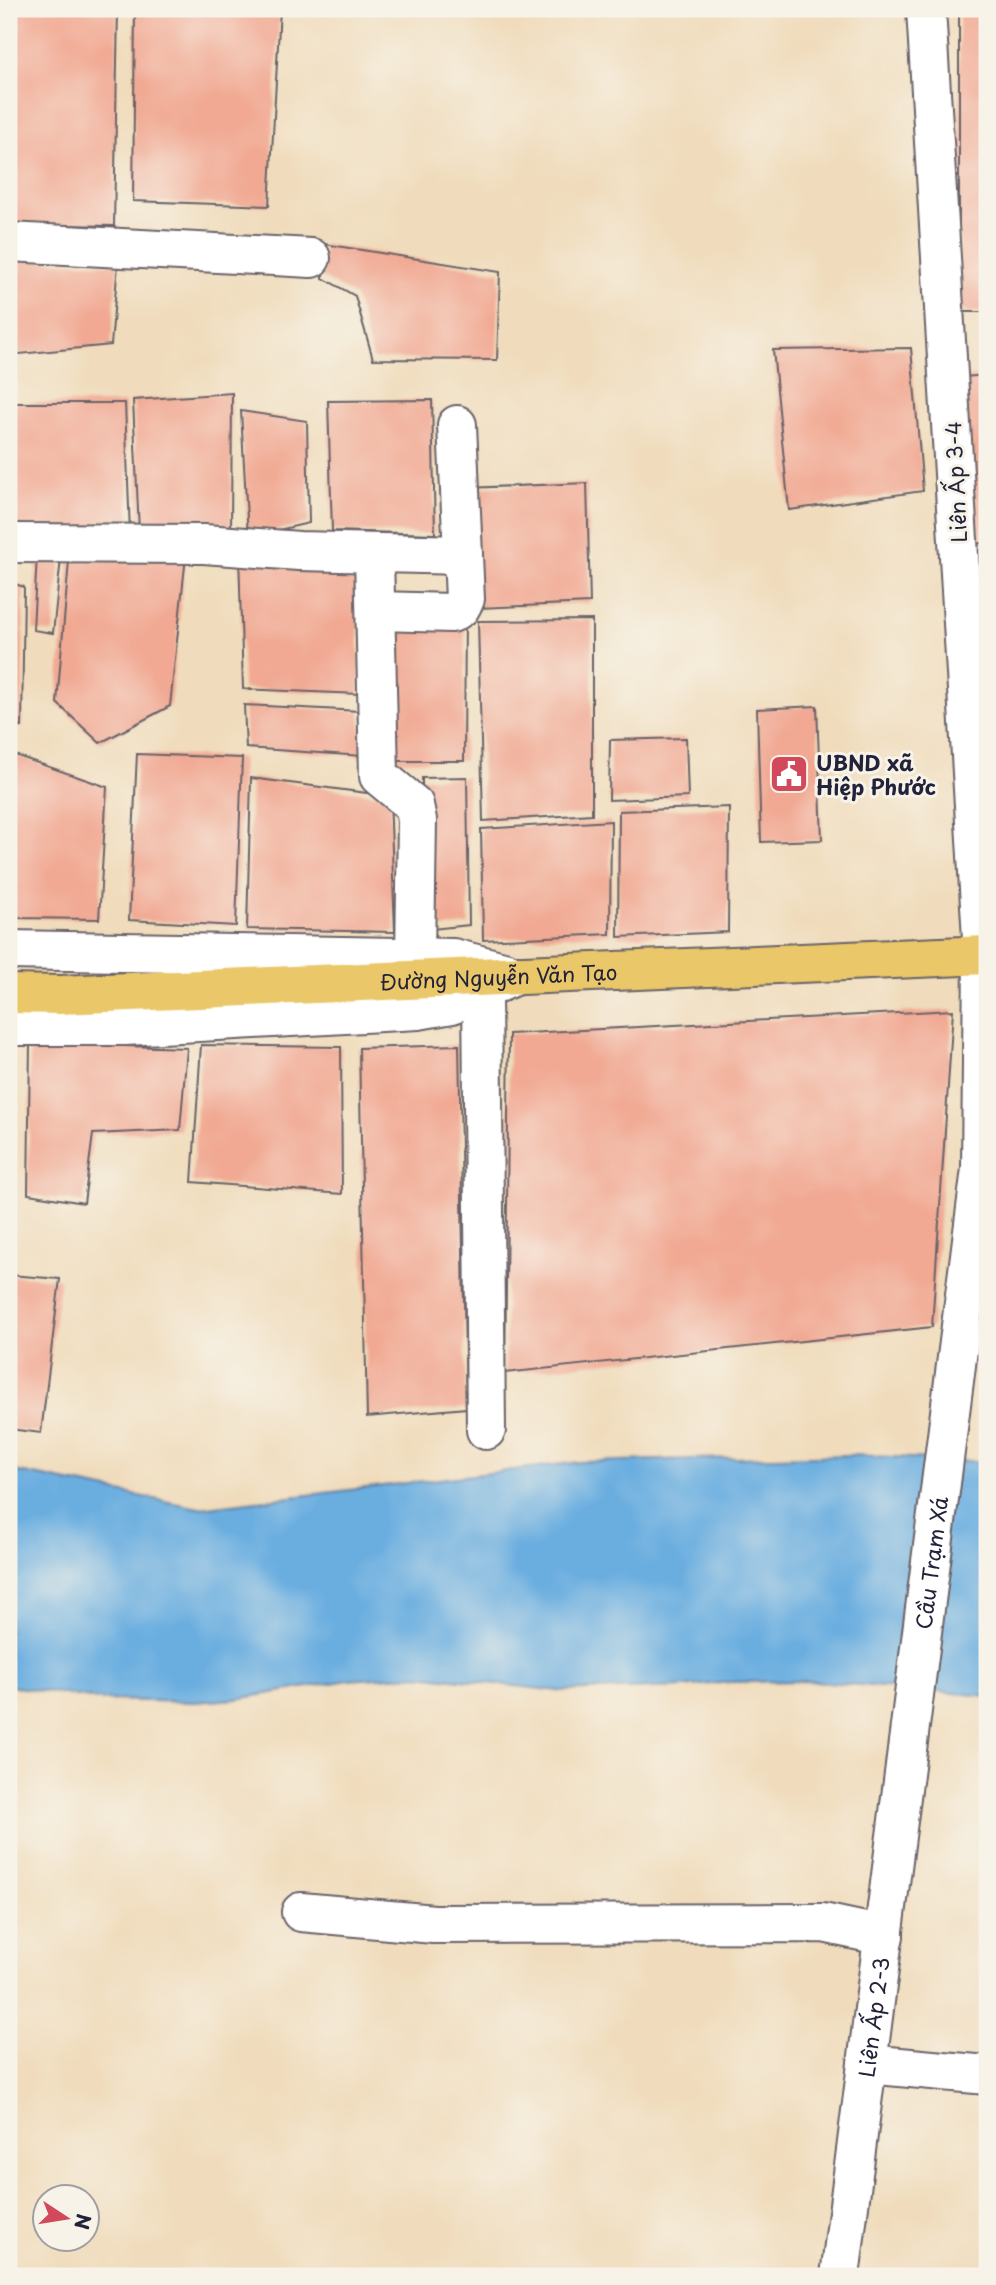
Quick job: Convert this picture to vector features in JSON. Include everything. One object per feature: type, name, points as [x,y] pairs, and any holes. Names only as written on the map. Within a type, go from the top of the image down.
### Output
[{"type":"main road","name":"Đường Nguyễn Văn Tạo","points":[[9,994],[60,995],[985,955]]},
{"type":"street","name":"Liên Ấp 3-4","points":[[926,9],[985,955]]},
{"type":"street","points":[[9,242],[311,258]]},
{"type":"street","points":[[377,611],[452,613],[460,608],[465,598],[457,425]]},
{"type":"street","points":[[9,543],[204,544],[374,554],[463,555]]},
{"type":"street","points":[[374,554],[379,776],[414,805],[417,820],[415,956]]},
{"type":"street","points":[[9,950],[415,956],[453,958],[516,975]]},
{"type":"street","name":"Cầu Trạm Xá","points":[[907,1757],[981,1169],[985,955]]},
{"type":"street","points":[[9,1026],[125,1026],[418,1010],[452,1004],[516,975]]},
{"type":"street","points":[[482,991],[486,1430]]},
{"type":"street","name":"Liên Ấp 2-3","points":[[840,2276],[907,1757]]},
{"type":"street","points":[[301,1912],[449,1924],[822,1923],[884,1936]]},
{"type":"street","points":[[867,2064],[987,2075]]},
{"type":"water","points":[[853,1455],[987,1462],[987,1696],[814,1681],[730,1682],[683,1687],[558,1691],[418,1675],[349,1680],[237,1699],[195,1702],[103,1700],[9,1686],[9,1470],[199,1508],[580,1462]]},
{"type":"building","points":[[9,9],[118,9],[114,226],[9,224]]},
{"type":"building","points":[[135,9],[280,9],[269,206],[133,201]]},
{"type":"building","points":[[959,9],[987,9],[987,312],[959,312]]},
{"type":"building","points":[[324,244],[500,272],[497,360],[373,359],[355,296],[323,278]]},
{"type":"building","points":[[9,260],[118,264],[111,345],[9,355]]},
{"type":"building","points":[[911,348],[923,491],[789,510],[773,350]]},
{"type":"building","points":[[987,375],[987,543],[966,544],[964,377]]},
{"type":"building","points":[[232,393],[231,531],[139,532],[133,400]]},
{"type":"building","points":[[432,400],[435,534],[332,531],[328,401]]},
{"type":"building","points":[[9,403],[125,403],[130,533],[9,534]]},
{"type":"building","points":[[241,411],[307,421],[309,523],[248,537]]},
{"type":"building","points":[[587,483],[590,603],[479,608],[467,488]]},
{"type":"building","points":[[239,553],[357,562],[360,694],[243,689]]},
{"type":"building","points":[[37,555],[61,558],[53,633],[33,630]]},
{"type":"building","points":[[186,556],[170,706],[100,743],[57,703],[69,561]]},
{"type":"building","points":[[9,582],[24,587],[22,727],[9,726]]},
{"type":"building","points":[[465,615],[464,761],[387,761],[385,616]]},
{"type":"building","points":[[592,620],[592,814],[483,821],[478,621]]},
{"type":"building","points":[[244,705],[360,711],[363,756],[246,748]]},
{"type":"building","name":"UBND xã Hiệp Phước","points":[[817,706],[822,840],[761,842],[757,709]]},
{"type":"building","points":[[686,738],[688,797],[609,800],[610,740]]},
{"type":"building","points":[[9,753],[107,787],[99,919],[13,918]]},
{"type":"building","points":[[137,754],[242,758],[236,926],[129,920]]},
{"type":"building","points":[[467,777],[469,925],[423,930],[422,778]]},
{"type":"building","points":[[251,778],[390,796],[395,932],[247,929]]},
{"type":"building","points":[[729,807],[728,932],[618,937],[619,811]]},
{"type":"building","points":[[611,821],[610,934],[483,940],[481,829]]},
{"type":"building","points":[[953,1010],[932,1327],[505,1373],[509,1034]]},
{"type":"building","points":[[30,1043],[187,1048],[180,1130],[93,1134],[84,1203],[28,1194]]},
{"type":"building","points":[[201,1045],[341,1047],[342,1194],[192,1182]]},
{"type":"building","points":[[459,1045],[466,1408],[367,1417],[359,1048]]},
{"type":"building","points":[[987,1199],[987,1357],[965,1353]]},
{"type":"building","points":[[9,1275],[60,1279],[41,1433],[9,1429]]},
{"type":"place","name":"UBND xã Hiệp Phước","points":[[789,774]]}]
